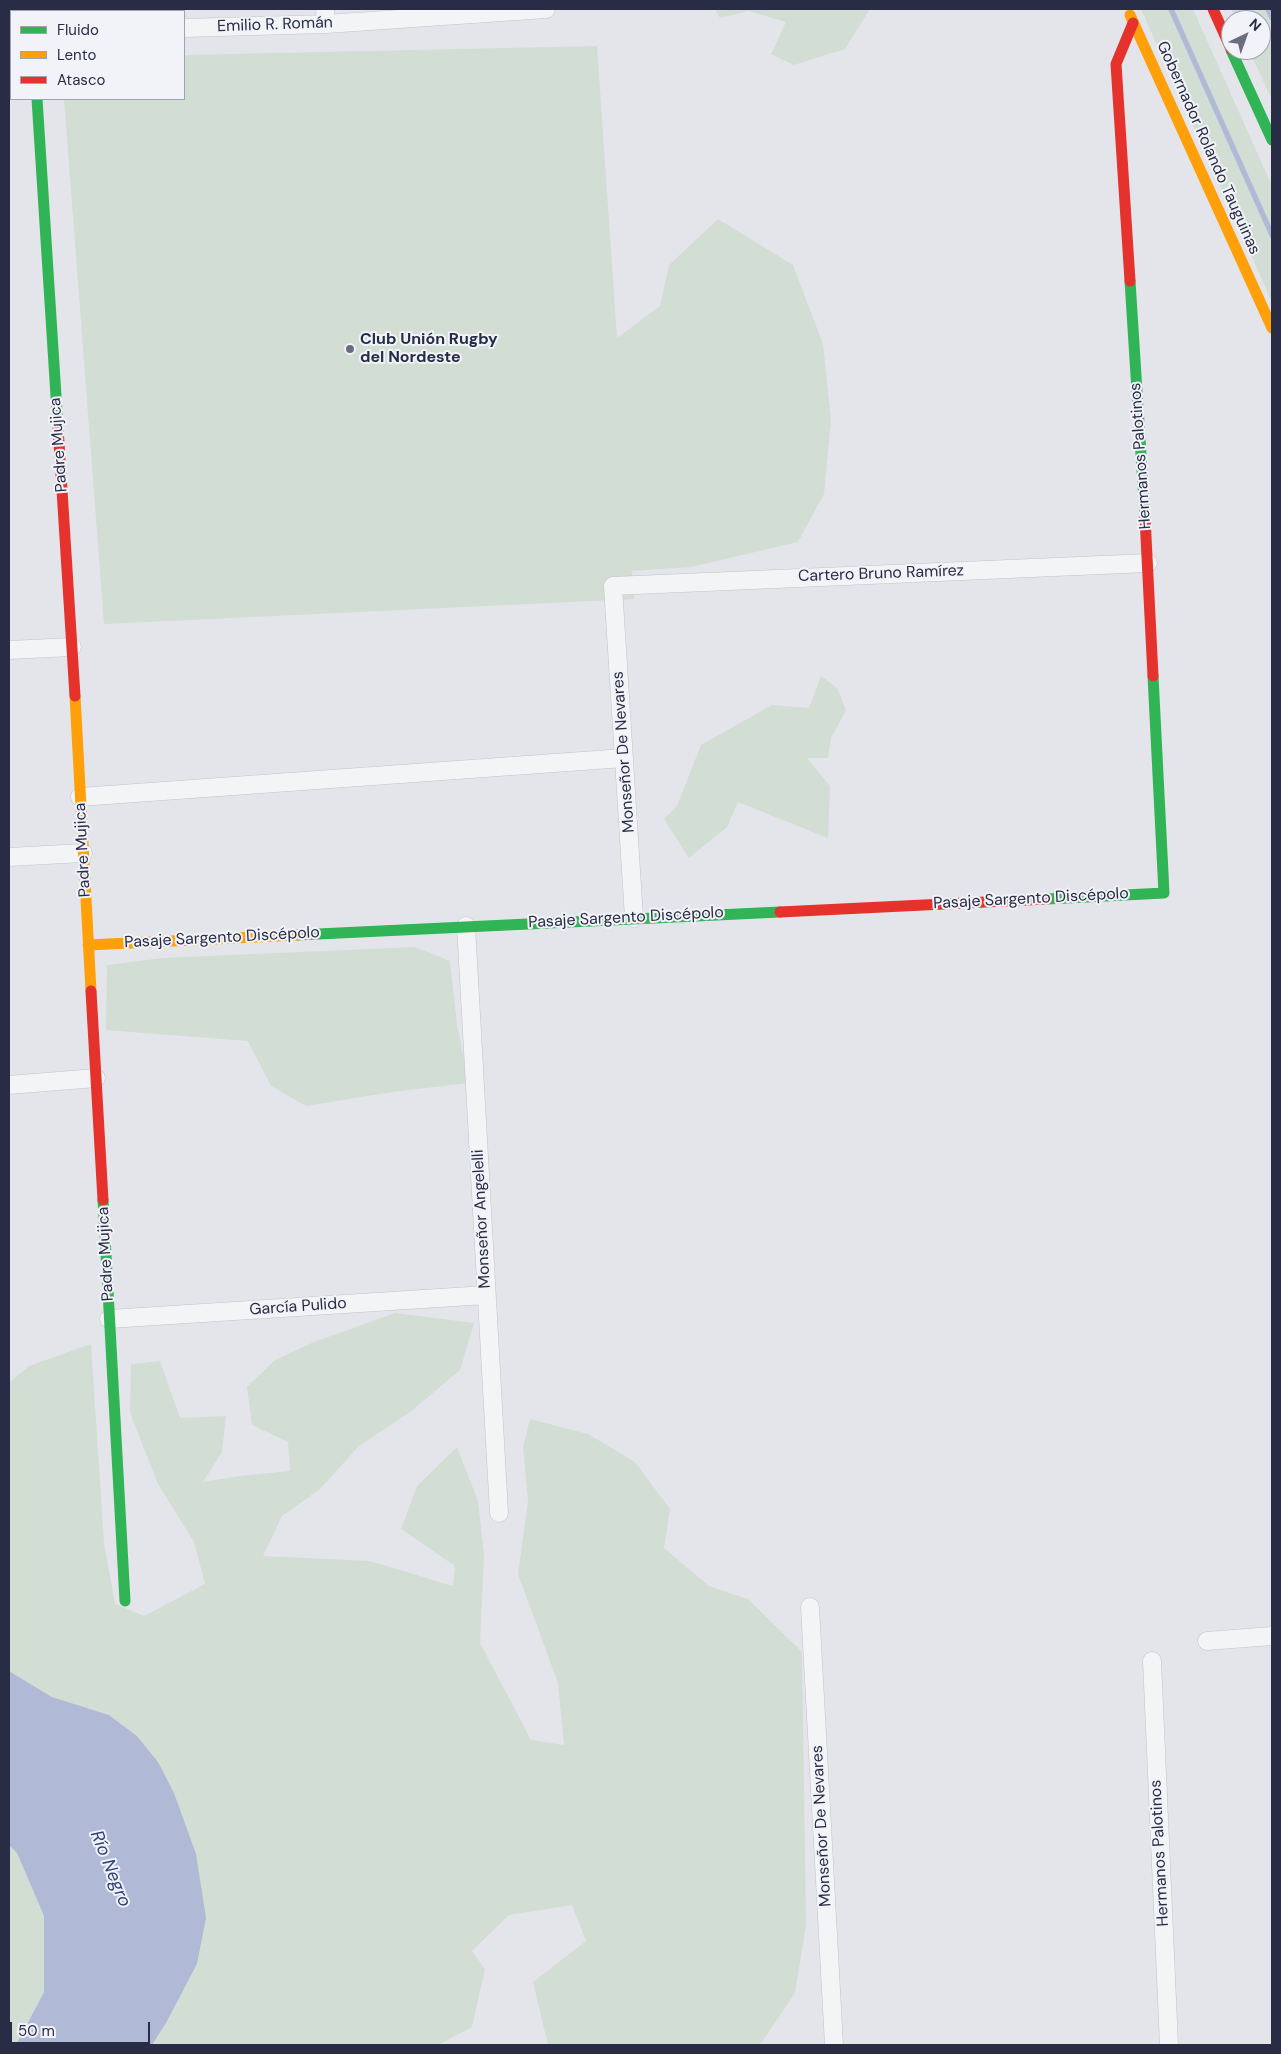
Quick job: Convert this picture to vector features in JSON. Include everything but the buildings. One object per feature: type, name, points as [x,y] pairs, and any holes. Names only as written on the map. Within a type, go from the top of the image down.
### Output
[{"type":"main road","name":"Gobernador Rolando Tauguinas","points":[[1127,9],[1272,328]]},
{"type":"main road","points":[[1213,9],[1221,27]]},
{"type":"main road","name":"Hermanos Palotinos","points":[[1133,23],[1116,64],[1148,563],[1164,893]]},
{"type":"main road","points":[[1236,60],[1272,140]]},
{"type":"main road","name":"Padre Mujica","points":[[37,100],[72,647],[125,1601]]},
{"type":"main road","name":"Pasaje Sargento Discépolo","points":[[88,944],[1164,893]]},
{"type":"street","name":"Emilio R. Román","points":[[185,28],[326,16],[546,9]]},
{"type":"street","name":"Cartero Bruno Ramírez","points":[[613,586],[1148,563]]},
{"type":"street","name":"Monseñor De Nevares","points":[[613,586],[634,918]]},
{"type":"street","points":[[9,650],[72,647]]},
{"type":"street","points":[[80,796],[624,758]]},
{"type":"street","points":[[9,857],[83,853]]},
{"type":"street","name":"Monseñor Angelelli","points":[[466,926],[499,1513]]},
{"type":"street","points":[[9,1085],[96,1078]]},
{"type":"street","name":"García Pulido","points":[[109,1319],[486,1295]]},
{"type":"street","name":"Monseñor De Nevares","points":[[810,1607],[834,2045]]},
{"type":"street","points":[[1207,1642],[1272,1636]]},
{"type":"street","name":"Hermanos Palotinos","points":[[1152,1661],[1169,2045]]},
{"type":"shaded area","points":[[715,9],[870,9],[845,49],[794,65],[771,54],[786,22],[749,11],[720,18]]},
{"type":"shaded area","points":[[1141,9],[1193,9],[1272,186],[1272,302]]},
{"type":"shaded area","points":[[1231,9],[1266,10],[1231,10]]},
{"type":"shaded area","points":[[1271,21],[1272,23],[1272,100],[1254,60],[1271,60]]},
{"type":"shaded area","name":"Club Unión Rugby del Nordeste","points":[[597,46],[617,338],[660,306],[669,265],[718,219],[793,265],[823,344],[831,420],[824,494],[798,542],[691,567],[632,571],[634,599],[104,624],[64,100],[185,100],[185,55]]},
{"type":"shaded area","points":[[821,676],[837,688],[846,710],[831,738],[828,758],[807,758],[830,786],[828,838],[738,802],[727,827],[689,858],[664,819],[677,806],[701,745],[772,705],[809,708]]},
{"type":"shaded area","points":[[415,947],[450,961],[457,1025],[469,1083],[392,1092],[306,1106],[271,1086],[248,1041],[106,1030],[107,965],[163,958]]},
{"type":"shaded area","points":[[395,1313],[474,1323],[460,1370],[410,1412],[359,1446],[320,1489],[282,1516],[263,1556],[370,1561],[453,1586],[455,1566],[401,1529],[417,1486],[457,1447],[478,1501],[484,1554],[480,1643],[531,1740],[564,1745],[558,1683],[518,1574],[528,1501],[523,1447],[530,1419],[588,1434],[635,1462],[670,1509],[664,1548],[709,1586],[748,1599],[802,1652],[806,1925],[795,1993],[760,2045],[548,2045],[533,1982],[586,1941],[572,1905],[509,1915],[472,1951],[485,1969],[472,2027],[438,2045],[152,2045],[166,2023],[197,1964],[158,1762],[137,1736],[109,1715],[52,1697],[9,1671],[9,1383],[29,1366],[91,1344],[104,1543],[115,1604],[144,1616],[205,1584],[194,1542],[158,1484],[130,1413],[131,1364],[160,1361],[180,1418],[226,1416],[222,1452],[203,1482],[290,1471],[288,1442],[252,1425],[247,1387],[275,1360],[314,1342]]},
{"type":"shaded area","points":[[9,1845],[17,1853],[44,1916],[44,1992],[16,2045],[9,2045]]},
{"type":"water","name":"Río Negro","points":[[9,1671],[52,1697],[109,1715],[137,1736],[158,1762],[174,1793],[196,1854],[206,1918],[197,1964],[166,2023],[152,2045],[16,2045],[44,1992],[44,1916],[17,1853],[9,1845]]},
{"type":"waterway","points":[[1171,9],[1272,235]]},
{"type":"waterway","points":[[1268,9],[1272,18]]},
{"type":"traffic: fast","points":[[1236,60],[1272,140]]},
{"type":"traffic: fast","points":[[37,100],[58,427]]},
{"type":"traffic: fast","points":[[1130,281],[1145,517]]},
{"type":"traffic: fast","points":[[1047,899],[1164,893],[1153,676]]},
{"type":"traffic: fast","points":[[297,935],[780,912]]},
{"type":"traffic: fast","points":[[103,1200],[125,1601]]},
{"type":"traffic: slow","points":[[1130,15],[1272,328]]},
{"type":"traffic: slow","points":[[75,696],[91,991]]},
{"type":"traffic: slow","points":[[88,945],[297,935]]},
{"type":"traffic: jam","points":[[1213,9],[1221,27]]},
{"type":"traffic: jam","points":[[1130,281],[1116,64],[1133,23]]},
{"type":"traffic: jam","points":[[58,427],[75,696]]},
{"type":"traffic: jam","points":[[1145,517],[1153,676]]},
{"type":"traffic: jam","points":[[780,912],[1047,899]]},
{"type":"traffic: jam","points":[[91,991],[103,1200]]},
{"type":"place","name":"Club Unión Rugby del Nordeste","points":[[350,349]]}]
